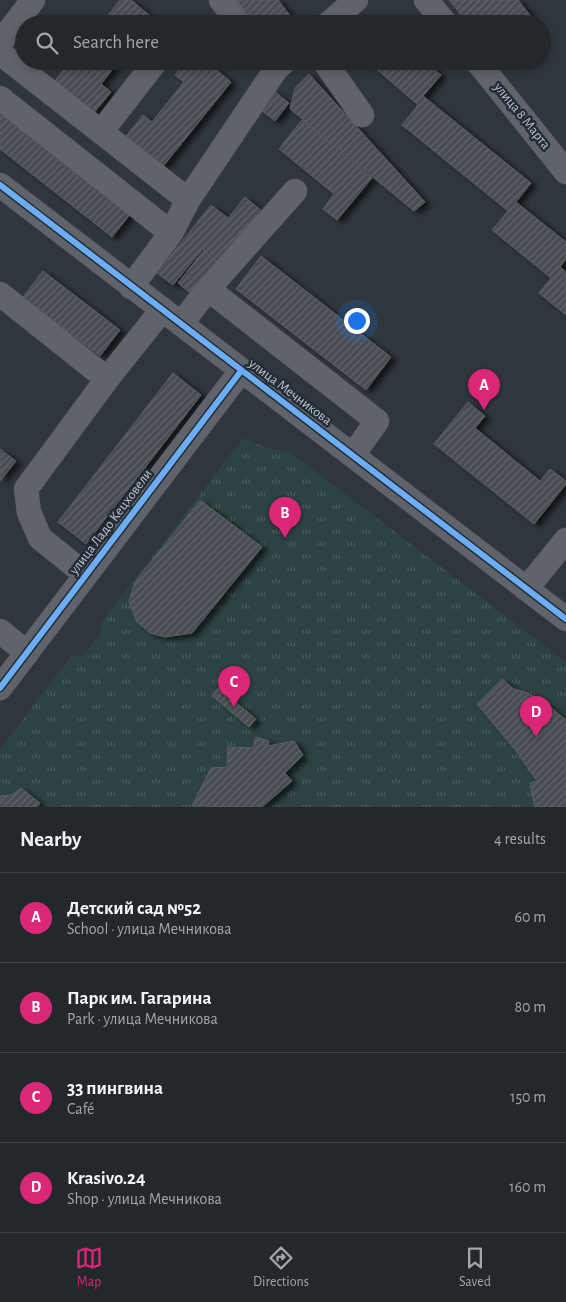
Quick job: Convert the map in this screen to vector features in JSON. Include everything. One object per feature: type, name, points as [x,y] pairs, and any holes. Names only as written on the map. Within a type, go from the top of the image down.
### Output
[{"type":"street","points":[[21,15],[33,0]]},
{"type":"street","points":[[221,0],[233,15]]},
{"type":"street","points":[[338,15],[356,0]]},
{"type":"street","points":[[426,0],[438,15]]},
{"type":"street","points":[[0,43],[15,23]]},
{"type":"street","points":[[0,53],[15,65]]},
{"type":"street","points":[[22,70],[188,200]]},
{"type":"street","points":[[102,132],[149,70]]},
{"type":"street","points":[[131,287],[170,233],[188,200],[273,70]]},
{"type":"street","points":[[330,70],[362,115]]},
{"type":"street","name":"улица 8 Марта","points":[[484,70],[566,172]]},
{"type":"street","points":[[0,98],[170,233]]},
{"type":"street","name":"улица Мечникова","points":[[0,185],[566,619]]},
{"type":"street","points":[[181,324],[208,289],[294,191]]},
{"type":"street","points":[[208,289],[377,420],[353,455]]},
{"type":"street","points":[[0,294],[107,379]]},
{"type":"street","points":[[86,575],[40,538],[29,512],[26,490],[107,379],[162,310]]},
{"type":"street","name":"улица Ладо Кецховели","points":[[0,688],[241,371]]},
{"type":"street","points":[[526,589],[566,540]]},
{"type":"street","points":[[0,630],[27,653]]},
{"type":"green space","points":[[243,438],[268,448],[290,452],[566,662],[566,807],[37,807],[40,803],[21,788],[11,795],[0,796],[0,749],[71,656],[82,656],[102,632],[100,624]]},
{"type":"building","points":[[120,0],[131,0],[149,15],[108,15]]},
{"type":"building","points":[[236,0],[278,0],[290,15],[248,15]]},
{"type":"building","points":[[449,0],[518,0],[530,15],[461,15]]},
{"type":"building","points":[[64,70],[112,70],[101,84],[111,92],[93,114],[54,82]]},
{"type":"building","points":[[179,70],[217,70],[231,82],[161,169],[124,139],[143,115],[152,122],[184,82],[175,75]]},
{"type":"building","points":[[377,70],[435,70],[441,75],[423,96],[531,183],[516,202],[566,242],[566,259],[560,267],[566,272],[566,315],[539,293],[551,278],[492,230],[508,211],[402,125],[418,105]]},
{"type":"building","points":[[309,74],[425,202],[414,211],[290,109],[295,88]]},
{"type":"building","points":[[275,92],[289,103],[275,121],[261,110]]},
{"type":"building","points":[[0,107],[132,212],[112,237],[0,149]]},
{"type":"building","points":[[302,120],[372,178],[337,220],[323,209],[334,194],[279,149]]},
{"type":"building","points":[[245,197],[263,212],[221,265],[203,250]]},
{"type":"building","points":[[211,205],[228,218],[173,285],[157,273]]},
{"type":"building","points":[[203,251],[219,264],[194,296],[178,283]]},
{"type":"building","points":[[261,256],[391,357],[366,390],[236,289]]},
{"type":"building","points":[[43,271],[120,330],[100,356],[23,297]]},
{"type":"building","points":[[173,373],[201,395],[86,544],[58,522]]},
{"type":"building","points":[[468,402],[485,416],[475,428],[540,481],[550,469],[566,481],[566,484],[534,524],[434,444]]},
{"type":"building","points":[[0,449],[16,461],[0,481]]},
{"type":"building","points":[[200,500],[262,547],[192,633],[165,637],[150,633],[137,622],[129,602],[135,582]]},
{"type":"building","points":[[502,679],[514,689],[528,693],[548,705],[566,720],[566,807],[535,807],[530,783],[537,781],[516,751],[477,704]]},
{"type":"building","points":[[218,688],[256,719],[249,727],[212,696]]},
{"type":"building","points":[[256,737],[269,741],[268,746],[294,741],[303,755],[285,773],[292,781],[262,807],[192,806],[211,768],[227,767],[228,747],[253,748]]},
{"type":"building","points":[[21,788],[40,803],[37,807],[0,807],[0,796],[11,795]]},
{"type":"cycle path","points":[[0,185],[566,619]]},
{"type":"cycle path","points":[[0,688],[241,371]]},
{"type":"place","name":"Детский сад №52","points":[[484,410]]},
{"type":"place","name":"Парк им. Гагарина","points":[[285,538]]},
{"type":"place","name":"33 пингвина","points":[[234,707]]},
{"type":"place","name":"Krasivo.24","points":[[536,737]]}]
